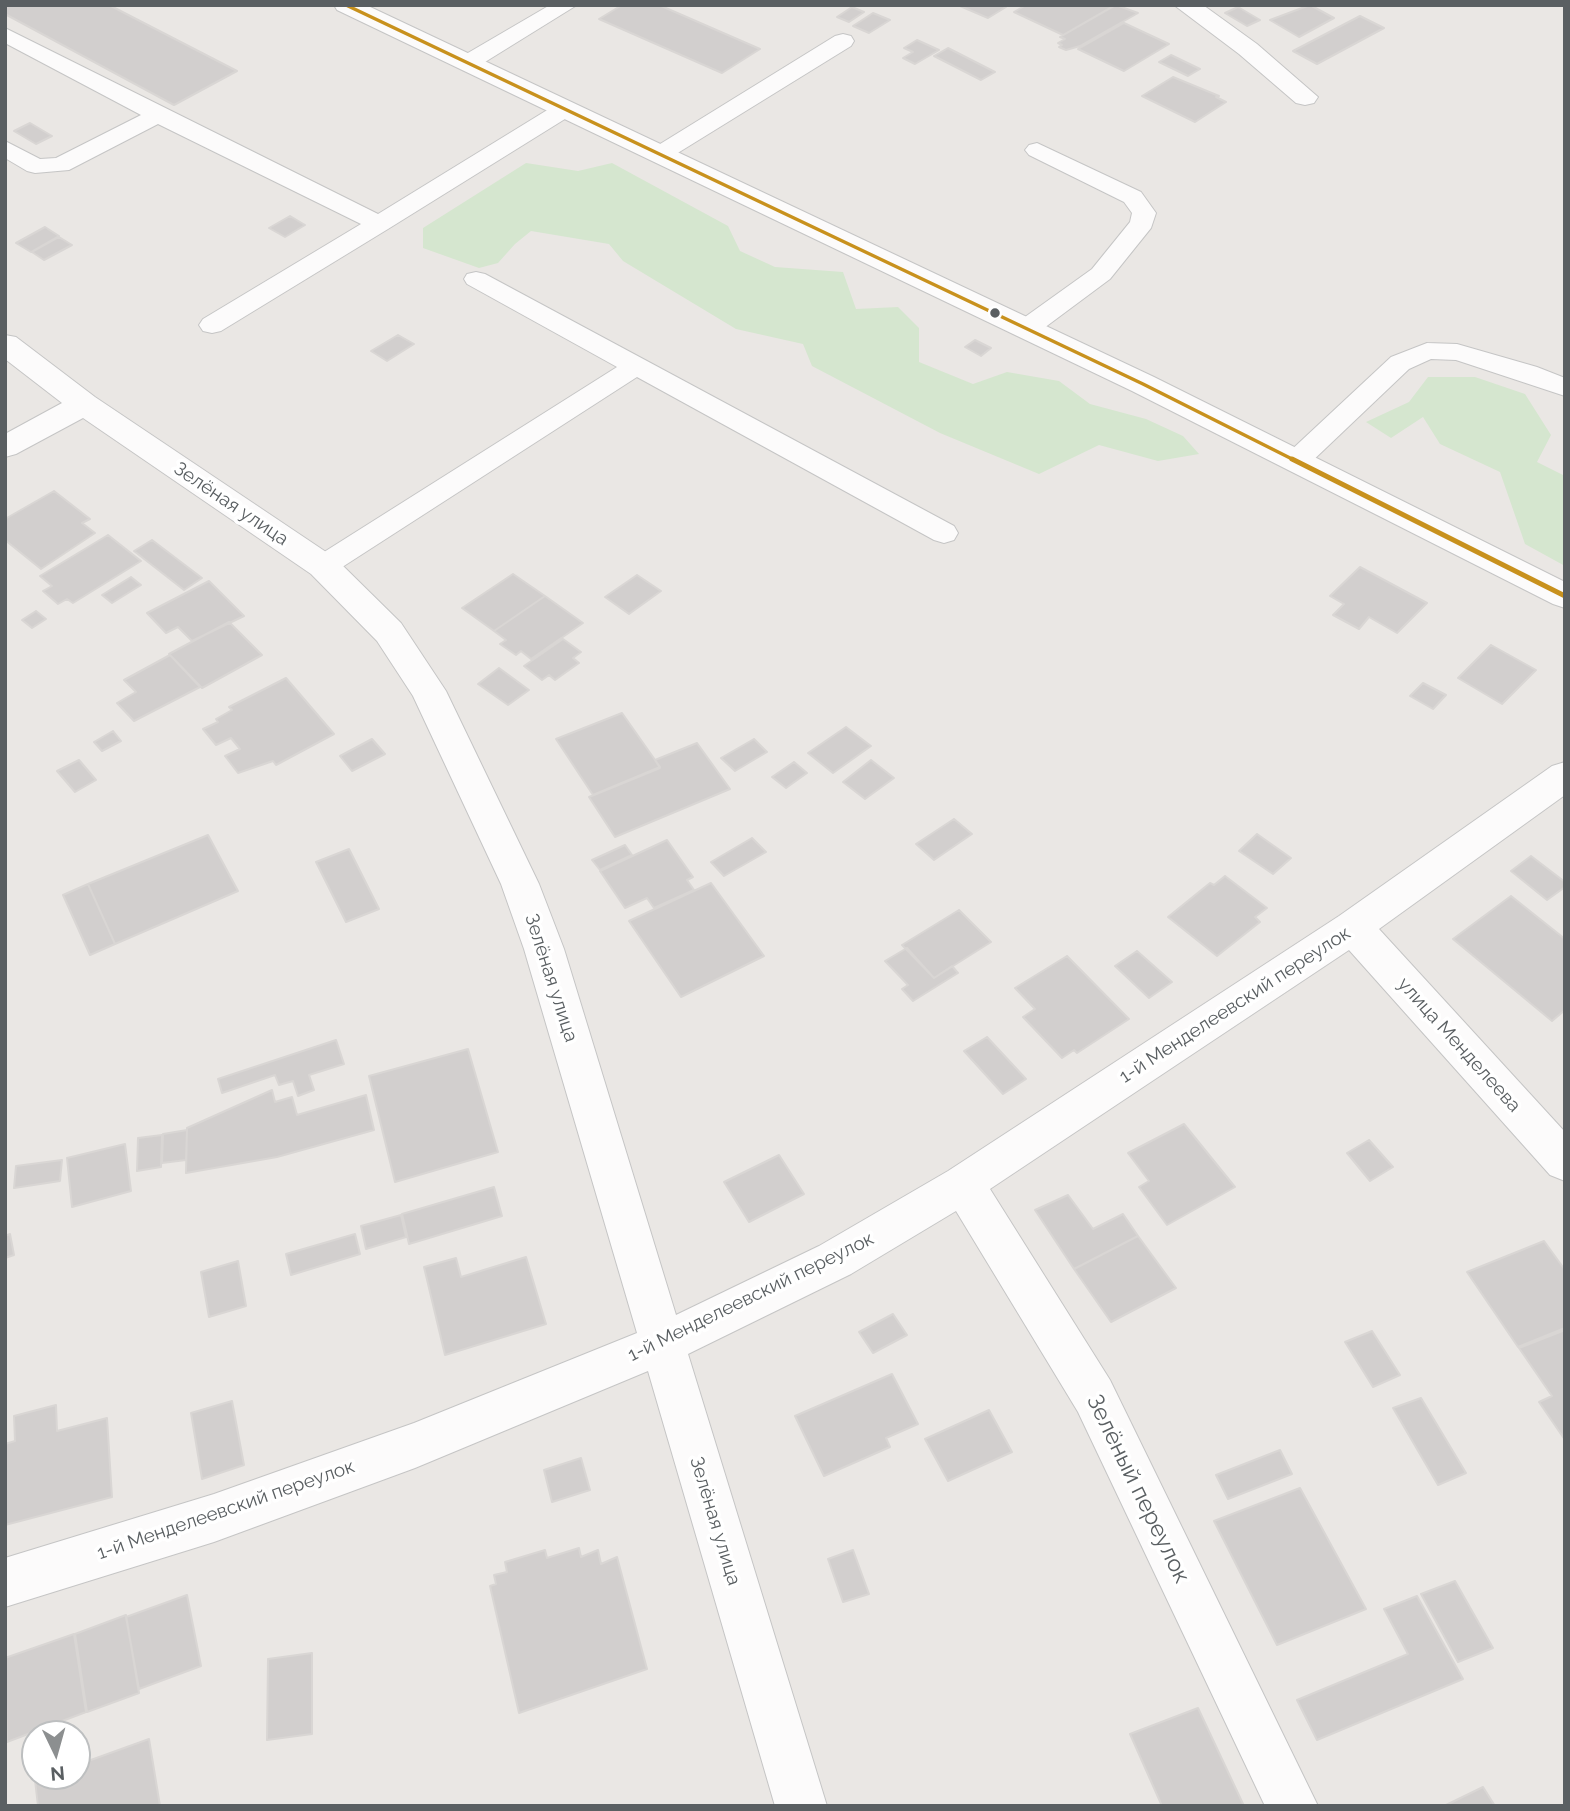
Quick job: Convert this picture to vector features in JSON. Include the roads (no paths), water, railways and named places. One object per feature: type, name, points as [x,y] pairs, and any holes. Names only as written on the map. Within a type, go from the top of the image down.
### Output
[{"type":"street","points":[[346,5],[1027,328],[1297,460],[1565,596]]},
{"type":"street","points":[[1186,5],[1248,49],[1305,97]]},
{"type":"street","name":"Зелёная улица","points":[[5,344],[84,404],[323,566],[389,632],[408,659],[452,738],[520,884],[568,1029],[801,1806]]},
{"type":"street","points":[[5,447],[84,404]]},
{"type":"street","name":"1-й Менделеевский переулок","points":[[5,1583],[214,1518],[390,1455],[662,1344],[835,1260],[963,1184],[1353,927],[1565,776]]},
{"type":"street","name":"улица Менделеева","points":[[1353,927],[1565,1162]]},
{"type":"street","name":"Зелёный переулок","points":[[963,1184],[1094,1396],[1292,1806]]},
{"type":"lane","points":[[470,62],[566,5]]},
{"type":"lane","points":[[5,34],[158,115],[379,224]]},
{"type":"lane","points":[[660,154],[843,41]]},
{"type":"lane","points":[[212,326],[565,108]]},
{"type":"lane","points":[[5,148],[35,166],[61,165],[158,115]]},
{"type":"lane","points":[[1027,328],[1101,274],[1142,223],[1144,213],[1133,197],[1037,150]]},
{"type":"lane","points":[[475,279],[944,533]]},
{"type":"lane","points":[[1297,460],[1400,363],[1427,351],[1457,352],[1528,373],[1565,388]]},
{"type":"lane","points":[[323,566],[635,367]]}]
